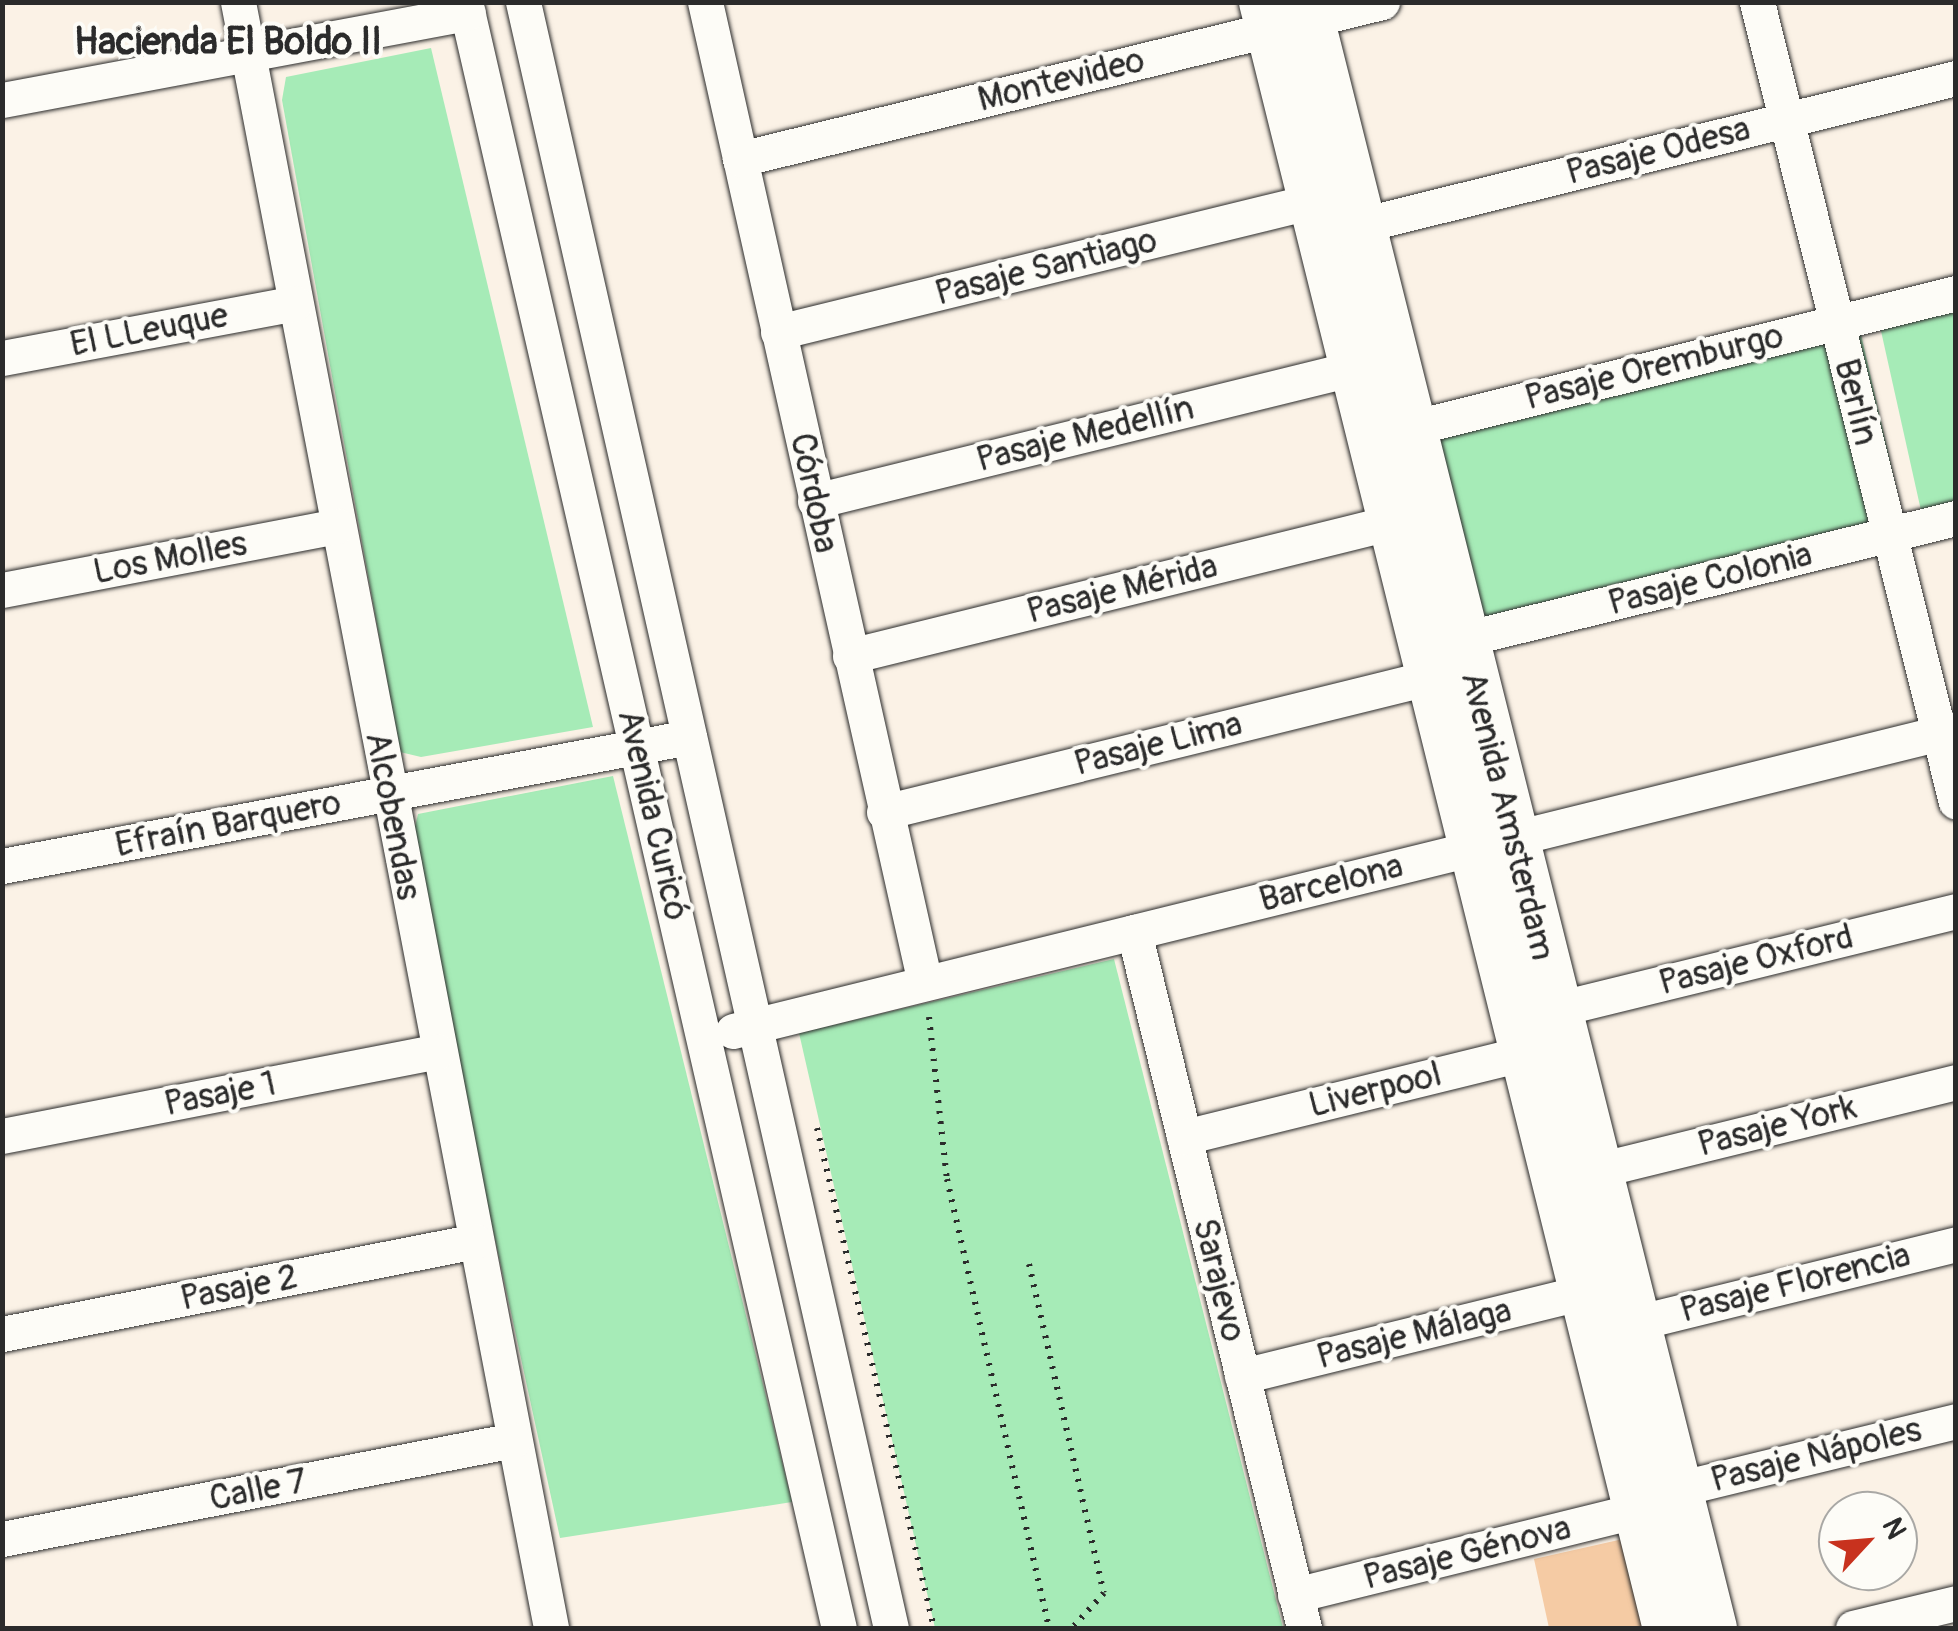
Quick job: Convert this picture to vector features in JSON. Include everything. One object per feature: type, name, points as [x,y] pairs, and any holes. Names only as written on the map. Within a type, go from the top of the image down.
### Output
[{"type":"street","name":"Alcobendas","points":[[238,2],[552,1628]]},
{"type":"street","name":"Avenida Curicó","points":[[523,2],[891,1628]]},
{"type":"street","name":"Córdoba","points":[[705,2],[925,983]]},
{"type":"street","name":"Montevideo","points":[[740,159],[1287,13],[1382,2]]},
{"type":"street","name":"Berlín","points":[[1757,2],[1888,534],[1947,731],[1956,802]]},
{"type":"street","points":[[2,100],[466,8]]},
{"type":"street","name":"Avenida Curicó","points":[[466,8],[839,1628]]},
{"type":"street","name":"Avenida Amsterdam","points":[[1287,13],[1313,201],[1432,677],[1494,843],[1549,1035],[1598,1170],[1635,1323],[1658,1500],[1668,1628]]},
{"type":"street","name":"Avenida Amsterdam","points":[[1287,13],[1360,225],[1464,639],[1494,843]]},
{"type":"street","name":"Pasaje Odesa","points":[[1360,225],[1956,78]]},
{"type":"street","name":"Pasaje Santiago","points":[[778,332],[1313,201]]},
{"type":"street","name":"Pasaje Oremburgo","points":[[1411,428],[1956,293]]},
{"type":"street","name":"El LLeuque","points":[[2,358],[295,303]]},
{"type":"street","name":"Pasaje Medellín","points":[[816,501],[1355,368]]},
{"type":"street","name":"Pasaje Colonia","points":[[1464,639],[1956,518]]},
{"type":"street","name":"Pasaje Mérida","points":[[850,656],[1393,522]]},
{"type":"street","name":"Los Molles","points":[[2,590],[338,526]]},
{"type":"street","name":"Pasaje Lima","points":[[884,812],[1432,677]]},
{"type":"street","name":"Barcelona","points":[[706,1037],[1947,731]]},
{"type":"street","name":"Efraín Barquero","points":[[2,866],[688,737]]},
{"type":"street","name":"Pasaje Oxford","points":[[1549,1035],[1956,911]]},
{"type":"street","name":"Sarajevo","points":[[1134,932],[1300,1612]]},
{"type":"street","name":"Avenida Amsterdam","points":[[1549,1035],[1585,1292],[1658,1500],[1712,1628]]},
{"type":"street","name":"Liverpool","points":[[1184,1138],[1549,1035]]},
{"type":"street","name":"Pasaje 1","points":[[2,1136],[438,1051]]},
{"type":"street","name":"Pasaje York","points":[[1598,1170],[1956,1082]]},
{"type":"street","name":"Pasaje 2","points":[[2,1334],[475,1242]]},
{"type":"street","name":"Pasaje Florencia","points":[[1635,1323],[1956,1244]]},
{"type":"street","name":"Pasaje Málaga","points":[[1242,1376],[1585,1292]]},
{"type":"street","name":"Pasaje Nápoles","points":[[1658,1500],[1956,1421]]},
{"type":"street","name":"Calle 7","points":[[2,1539],[514,1440]]},
{"type":"street","name":"Pasaje Génova","points":[[1300,1612],[1658,1500]]},
{"type":"street","points":[[1853,1628],[1956,1603]]},
{"type":"path","points":[[925,983],[947,1178],[1049,1628]]},
{"type":"path","points":[[1030,1264],[1104,1593],[1072,1628]]},
{"type":"green space","points":[[431,48],[593,727],[421,757],[400,752],[282,100],[286,77]]},
{"type":"green space","points":[[1955,303],[1955,507],[1922,515],[1879,322]]},
{"type":"green space","points":[[1859,326],[1904,521],[1481,619],[1436,424]]},
{"type":"green space","points":[[613,776],[792,1502],[560,1538],[410,848],[418,814]]},
{"type":"green space","points":[[1114,959],[1283,1628],[935,1628],[799,1033]]},
{"type":"building","points":[[1623,1539],[1644,1628],[1549,1628],[1534,1559]]},
{"type":"district","name":"Hacienda El Boldo II","points":[[228,43]]}]
